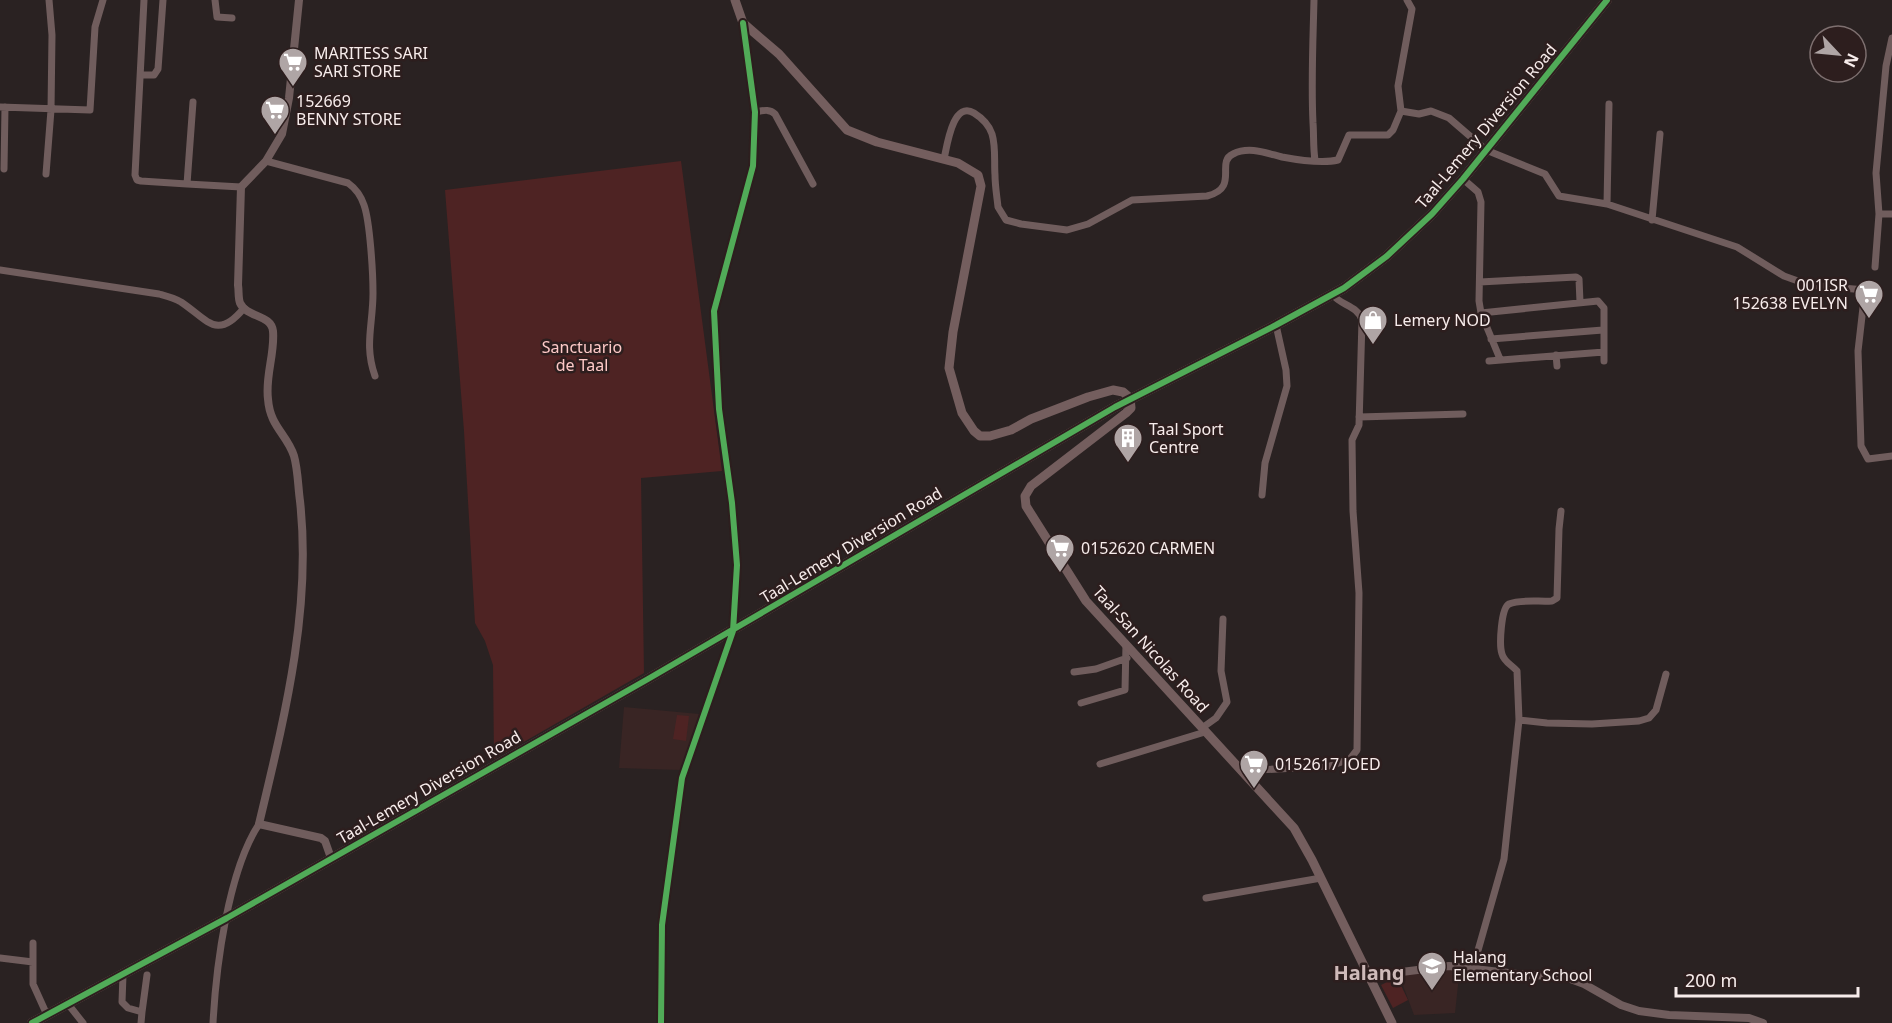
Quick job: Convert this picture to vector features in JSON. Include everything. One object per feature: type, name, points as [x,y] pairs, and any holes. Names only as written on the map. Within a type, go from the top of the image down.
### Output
[{"type":"main road","points":[[735,0],[743,23],[779,54],[847,130],[877,142],[958,163],[978,175],[981,186],[953,332],[950,368],[962,413],[974,431],[980,436],[990,436],[1011,430],[1031,419],[1079,400],[1113,390],[1124,392],[1130,398]]},
{"type":"main road","name":"Taal-Lemery Diversion Road","points":[[32,1023],[227,918],[733,631],[1130,398],[1276,325],[1353,281],[1387,256],[1432,214],[1608,0]]},
{"type":"main road","name":"Taal-San Nicolas Road","points":[[1130,398],[1131,408],[1126,413],[1031,486],[1024,501],[1086,601],[1294,828],[1392,1023]]},
{"type":"street","points":[[46,174],[51,110],[52,34],[49,0]]},
{"type":"street","points":[[4,169],[2,107],[90,110],[95,27],[103,0]]},
{"type":"street","points":[[144,0],[135,175],[137,180],[242,187]]},
{"type":"street","points":[[141,75],[154,75],[158,72],[163,0]]},
{"type":"street","points":[[216,0],[217,16],[232,18]]},
{"type":"street","points":[[213,1023],[215,991],[227,918],[248,841],[259,824],[280,737],[296,652],[302,565],[300,504],[294,455],[276,427],[267,399],[273,328],[267,320],[244,308],[239,299],[238,251],[242,187],[267,161],[278,143],[286,121],[299,0]]},
{"type":"street","points":[[1314,0],[1311,89],[1312,143],[1315,160]]},
{"type":"street","points":[[944,159],[954,122],[959,114],[965,111],[972,112],[985,122],[992,133],[998,207],[1001,214],[1006,220],[1058,230],[1074,229],[1088,224],[1132,200],[1218,194],[1226,184],[1226,162],[1233,154],[1250,150],[1331,162],[1338,160],[1349,135],[1388,135],[1394,130],[1401,111],[1398,86],[1412,9],[1407,0]]},
{"type":"street","points":[[661,1023],[662,925],[682,778],[733,631],[737,565],[732,503],[719,409],[714,310],[753,166],[754,112],[743,23]]},
{"type":"street","points":[[1875,267],[1879,214],[1876,173],[1886,66],[1892,39]]},
{"type":"street","points":[[187,184],[193,102]]},
{"type":"street","points":[[1607,204],[1609,104]]},
{"type":"street","points":[[754,112],[766,110],[775,114],[813,184]]},
{"type":"street","points":[[1401,111],[1419,114],[1431,111],[1449,118],[1486,150],[1545,174],[1559,196],[1607,204],[1737,247],[1784,276],[1809,285],[1865,290],[1858,351],[1861,446],[1868,459],[1892,456]]},
{"type":"street","points":[[1652,220],[1660,134]]},
{"type":"street","points":[[267,161],[348,183],[355,188],[364,205],[373,294],[369,350],[375,376]]},
{"type":"street","points":[[1463,179],[1478,192],[1481,202],[1481,313],[1500,359]]},
{"type":"street","points":[[1879,214],[1892,214]]},
{"type":"street","points":[[0,270],[159,294],[174,299],[205,321],[216,325],[230,323],[244,308]]},
{"type":"street","points":[[1480,282],[1576,277],[1580,302]]},
{"type":"street","points":[[1241,771],[1330,766],[1350,759],[1357,750],[1359,593],[1353,510],[1352,440],[1358,430],[1362,320],[1357,310],[1337,301],[1332,294]]},
{"type":"street","points":[[1481,313],[1595,300],[1600,302],[1604,308],[1604,361]]},
{"type":"street","points":[[1262,495],[1265,464],[1287,386],[1287,370],[1276,325]]},
{"type":"street","points":[[1491,339],[1603,330]]},
{"type":"street","points":[[1489,361],[1604,352]]},
{"type":"street","points":[[1556,355],[1557,366]]},
{"type":"street","points":[[1359,417],[1463,414]]},
{"type":"street","points":[[1473,968],[1504,859],[1519,720],[1517,671],[1507,663],[1501,652],[1502,615],[1504,608],[1511,604],[1552,601],[1557,598],[1561,511]]},
{"type":"street","points":[[1100,764],[1204,730],[1216,718],[1227,702],[1221,671],[1223,619]]},
{"type":"street","points":[[1081,703],[1125,690],[1126,644]]},
{"type":"street","points":[[1074,672],[1096,669],[1126,658]]},
{"type":"street","points":[[1519,720],[1592,724],[1639,721],[1649,718],[1656,710],[1666,674]]},
{"type":"street","points":[[259,824],[321,838],[331,858]]},
{"type":"street","points":[[1206,898],[1321,878]]},
{"type":"street","points":[[33,943],[33,984],[47,1015]]},
{"type":"street","points":[[0,958],[33,962]]},
{"type":"street","points":[[1370,976],[1449,966],[1517,974],[1565,976],[1621,1005],[1639,1011],[1669,1015],[1749,1018],[1763,1023]]},
{"type":"street","points":[[123,975],[122,1002],[128,1008],[142,1012]]},
{"type":"street","points":[[141,1023],[147,975]]},
{"type":"street","points":[[68,1004],[83,1023]]},
{"type":"shaded area","points":[[624,707],[699,714],[681,770],[619,768]]},
{"type":"shaded area","name":"Halang Elementary School","points":[[1460,967],[1455,1013],[1414,1015],[1398,972]]},
{"type":"green space","name":"Sanctuario de Taal","points":[[681,161],[722,471],[641,478],[644,673],[494,759],[493,665],[485,641],[475,623],[464,431],[445,190]]},
{"type":"green space","points":[[677,715],[689,716],[686,741],[673,739]]},
{"type":"green space","points":[[1397,977],[1408,1000],[1393,1008],[1381,985]]},
{"type":"cycle path","points":[[32,1023],[227,918],[648,679],[1115,407],[1344,288],[1387,256],[1432,214],[1463,179],[1607,0]]},
{"type":"cycle path","points":[[661,1023],[662,925],[682,778],[733,631],[737,565],[732,503],[719,409],[714,311],[753,166],[755,112],[743,23]]},
{"type":"place","name":"MARITESS SARI SARI STORE","points":[[293,88]]},
{"type":"place","name":"152669 BENNY STORE","points":[[275,136]]},
{"type":"place","name":"001ISR 152638 EVELYN","points":[[1869,320]]},
{"type":"place","name":"Lemery NOD","points":[[1373,346]]},
{"type":"place","name":"Taal Sport Centre","points":[[1128,464]]},
{"type":"place","name":"0152620 CARMEN","points":[[1060,574]]},
{"type":"place","name":"0152617 JOED","points":[[1254,790]]},
{"type":"place","name":"Halang Elementary School","points":[[1432,992]]},
{"type":"district","name":"Halang","points":[[1369,973]]}]
